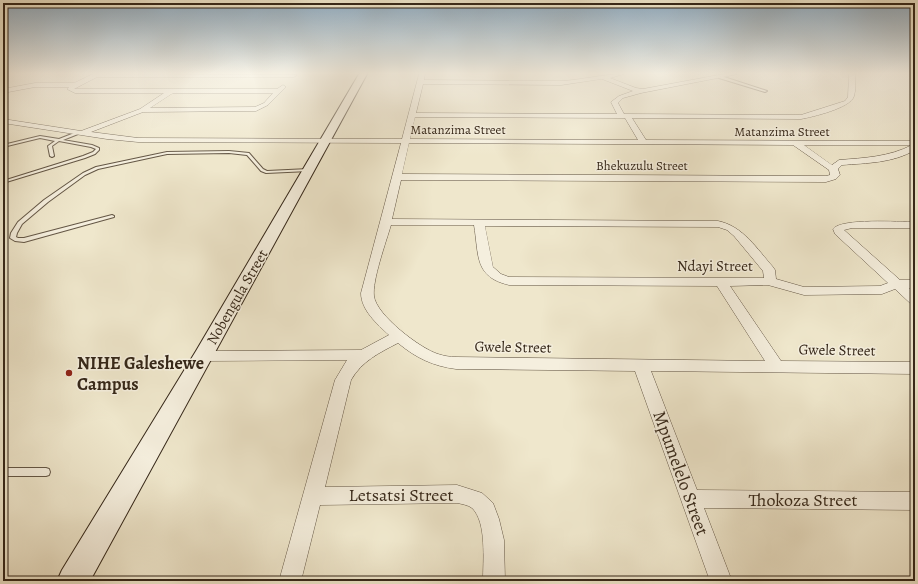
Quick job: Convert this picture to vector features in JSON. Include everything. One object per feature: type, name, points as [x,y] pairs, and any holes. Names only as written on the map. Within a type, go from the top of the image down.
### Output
[{"type":"street","points":[[79,133],[142,110],[155,101]]},
{"type":"street","points":[[142,110],[256,109],[269,101]]},
{"type":"street","name":"Nobengula Street","points":[[72,581],[203,356],[348,101]]},
{"type":"street","name":"Gwele Street","points":[[415,101],[367,295],[369,304],[399,336],[433,359],[456,363],[915,368]]},
{"type":"street","points":[[615,101],[614,102],[644,142]]},
{"type":"street","points":[[412,115],[790,117],[809,116],[847,101]]},
{"type":"street","name":"Matanzima Street","points":[[3,120],[79,133],[138,140],[644,142],[914,145]]},
{"type":"street","points":[[796,143],[833,169],[840,163],[894,156],[914,145]]},
{"type":"street","name":"Bhekuzulu Street","points":[[396,177],[826,179],[835,175],[833,169]]},
{"type":"street","name":"Ndayi Street","points":[[386,222],[479,222],[704,223],[721,224],[734,230],[769,270],[770,278],[768,281],[721,282],[509,281],[501,279],[490,272],[487,267],[479,222]]},
{"type":"street","points":[[915,225],[852,225],[844,226],[838,229],[839,232],[915,300]]},
{"type":"street","points":[[768,281],[804,292],[882,290],[896,284],[915,284]]},
{"type":"street","points":[[721,282],[776,366]]},
{"type":"street","points":[[290,581],[343,380],[350,366],[362,355],[399,336]]},
{"type":"street","points":[[203,356],[362,355]]},
{"type":"street","name":"Mpumelelo Street","points":[[641,365],[720,581]]},
{"type":"street","name":"Letsatsi Street","points":[[312,496],[457,494],[470,497],[480,503],[487,513],[492,532],[494,581]]},
{"type":"street","name":"Thokoza Street","points":[[691,499],[915,501]]},
{"type":"lane","points":[[52,156],[50,146],[57,141],[79,133]]},
{"type":"lane","points":[[3,146],[40,137],[92,146],[98,149],[94,154],[3,182]]},
{"type":"lane","points":[[112,216],[24,240],[17,240],[13,238],[14,232],[20,223],[77,178],[97,168],[167,153],[229,152],[248,154],[262,170],[266,172],[309,170]]},
{"type":"lane","points":[[3,472],[46,472]]},
{"type":"place","name":"NIHE Galeshewe Campus","points":[[69,373]]}]
